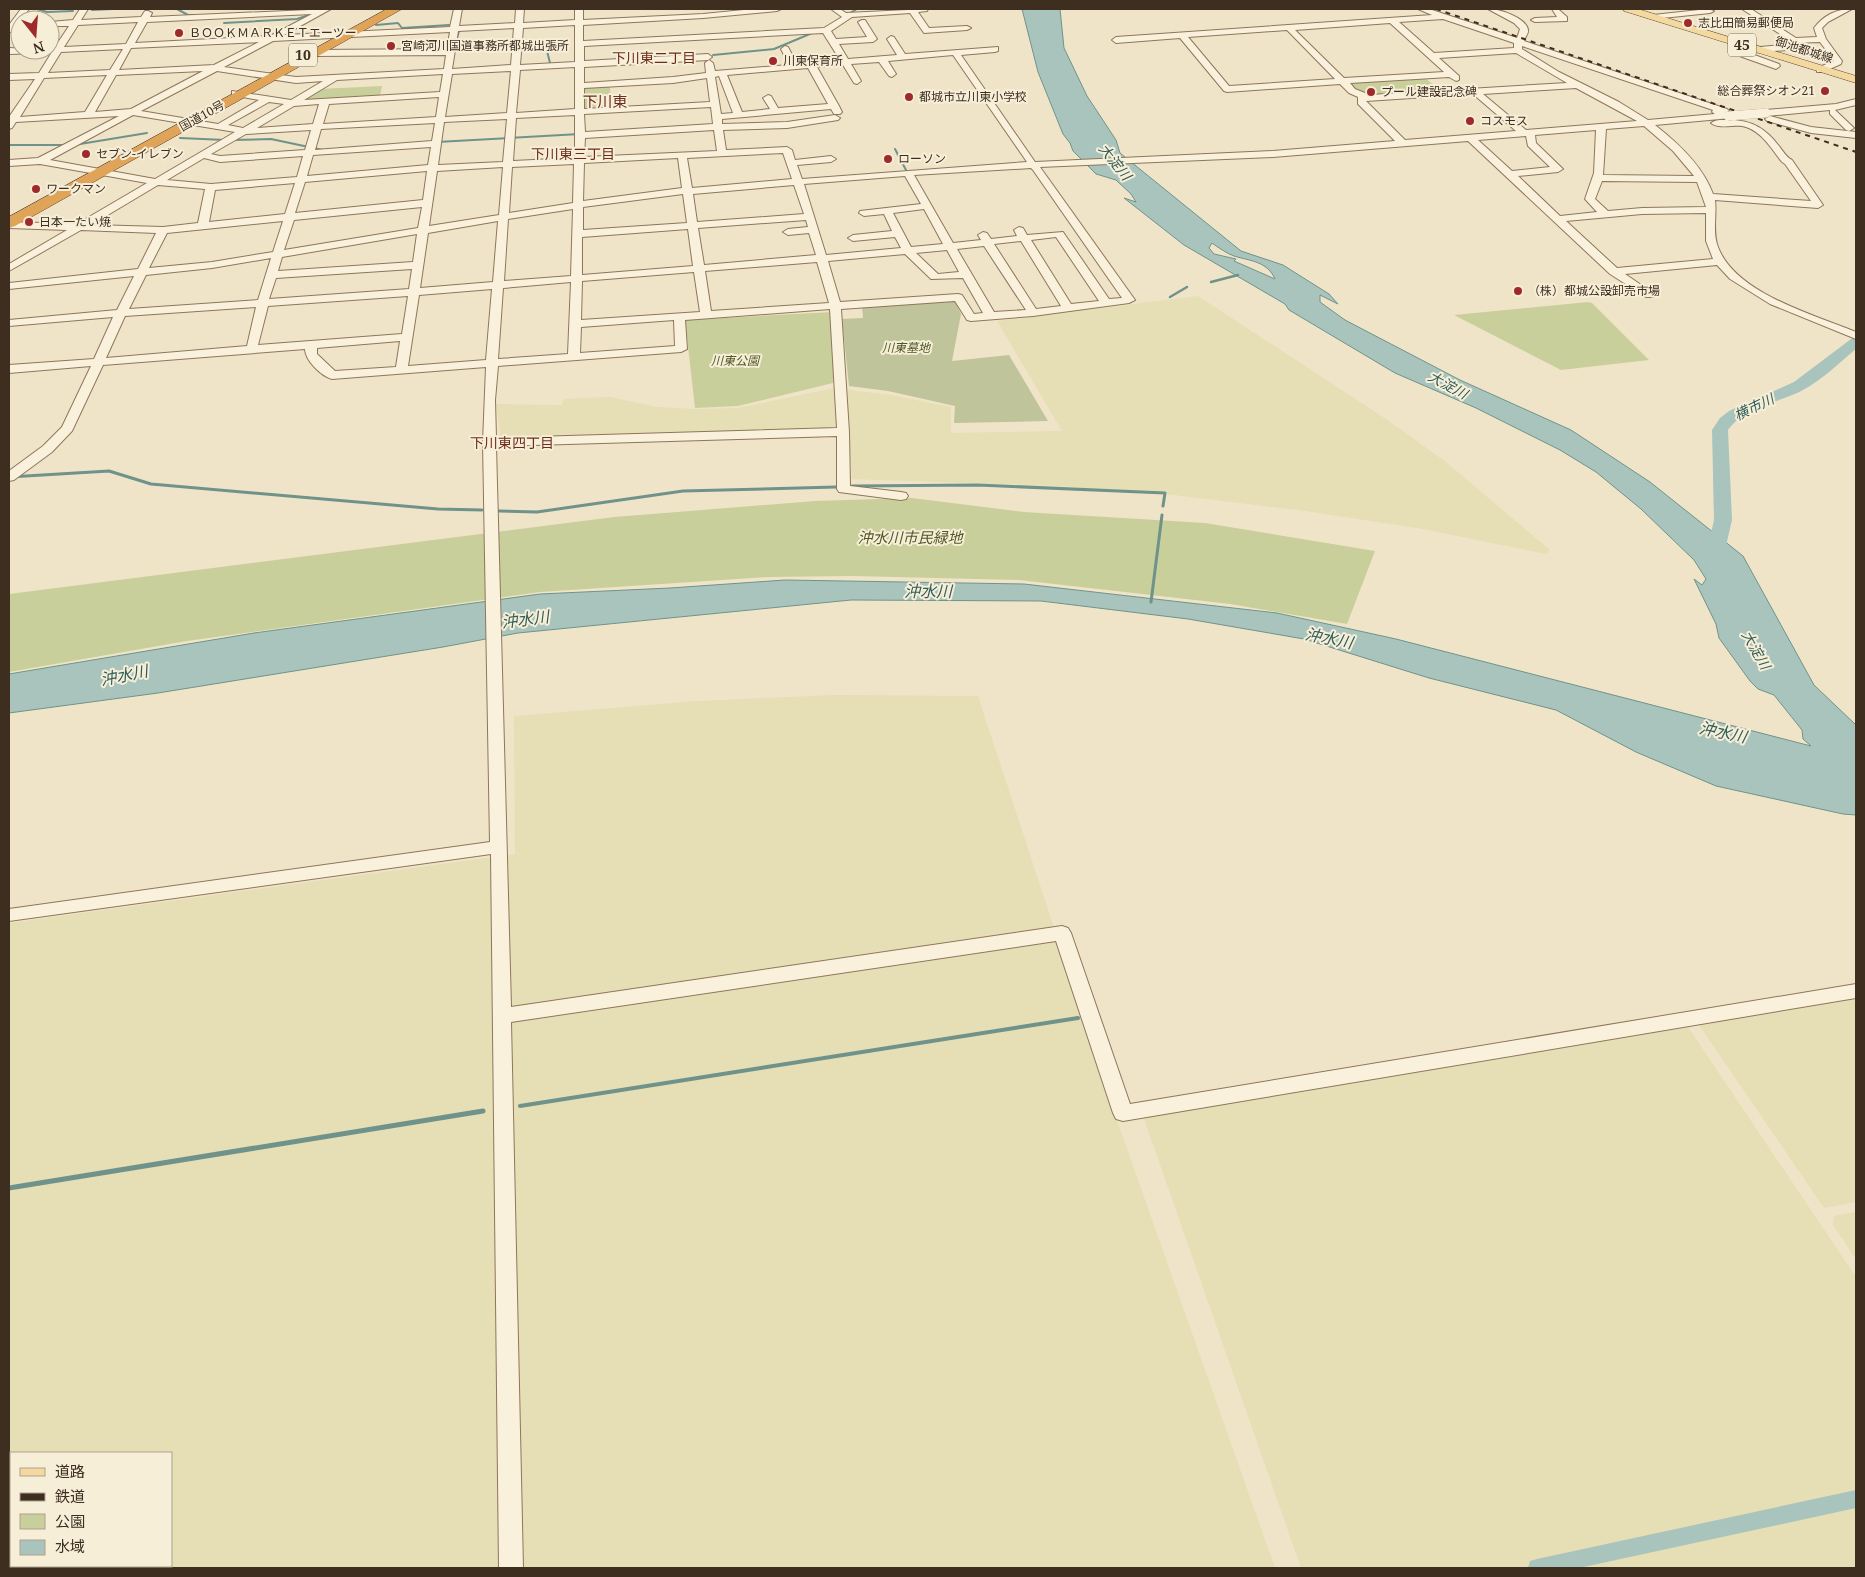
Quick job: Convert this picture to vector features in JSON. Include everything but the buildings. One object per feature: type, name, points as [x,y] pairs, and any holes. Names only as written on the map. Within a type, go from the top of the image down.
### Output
[{"type":"highway","name":"国道10号","points":[[9,219],[188,122],[389,9]]},
{"type":"highway","name":"国道10号","points":[[270,76],[314,54],[345,34],[396,9]]},
{"type":"highway","name":"国道10号","points":[[9,224],[97,172]]},
{"type":"main road","name":"御池都城線","points":[[1628,9],[1855,80]]},
{"type":"street","points":[[60,42],[84,9]]},
{"type":"street","points":[[88,115],[146,19],[150,9]]},
{"type":"street","points":[[402,369],[458,9]]},
{"type":"street","points":[[511,1568],[499,847],[488,442],[490,363],[520,9]]},
{"type":"street","points":[[574,357],[580,133],[579,9]]},
{"type":"street","points":[[314,54],[411,63],[448,72],[579,64],[706,33],[777,9]]},
{"type":"street","points":[[835,9],[846,16],[924,9]]},
{"type":"street","points":[[1422,9],[1518,45],[1741,119],[1741,122]]},
{"type":"street","points":[[1492,9],[1517,22],[1524,28],[1532,27],[1535,20],[1533,10]]},
{"type":"street","points":[[1746,9],[1794,40]]},
{"type":"street","points":[[1820,70],[1837,64],[1838,61],[1822,39],[1818,28],[1820,24],[1848,9]]},
{"type":"street","points":[[60,24],[224,12],[325,10]]},
{"type":"street","points":[[40,161],[325,10]]},
{"type":"street","points":[[912,10],[927,31],[967,28]]},
{"type":"street","points":[[1535,20],[1564,20],[1554,10]]},
{"type":"street","points":[[1658,18],[1710,11]]},
{"type":"street","points":[[218,24],[224,12]]},
{"type":"street","points":[[580,44],[706,33],[826,30],[848,17],[846,16]]},
{"type":"street","points":[[1116,40],[1444,16]]},
{"type":"street","points":[[1658,18],[1696,16]]},
{"type":"street","points":[[1393,21],[1451,74],[1531,136],[1531,144],[1558,169],[1510,174]]},
{"type":"street","points":[[60,50],[128,46],[213,37],[272,38],[578,22],[706,33]]},
{"type":"street","points":[[834,42],[873,39],[862,22]]},
{"type":"street","points":[[1289,28],[1352,92],[1362,97],[1378,99],[1579,85]]},
{"type":"street","points":[[1518,45],[1525,32],[1524,28]]},
{"type":"street","points":[[826,30],[857,81]]},
{"type":"street","points":[[776,32],[781,46],[794,66]]},
{"type":"street","points":[[706,33],[722,153]]},
{"type":"street","points":[[1182,36],[1227,89],[1451,74]]},
{"type":"street","points":[[891,38],[903,57]]},
{"type":"street","points":[[1776,66],[1737,52],[1787,48],[1786,41],[1822,39]]},
{"type":"street","points":[[1432,56],[1518,45],[1579,85],[1647,123],[1677,149],[1700,179],[1710,197],[1711,240],[1719,262],[1739,282],[1774,301],[1856,336]]},
{"type":"street","points":[[579,86],[673,80],[710,74],[846,62],[866,56],[882,59],[996,48]]},
{"type":"street","points":[[9,77],[215,68],[296,80],[336,77],[411,63],[452,52]]},
{"type":"street","points":[[575,324],[958,296],[971,318],[1033,313],[1129,300],[955,52]]},
{"type":"street","points":[[882,59],[892,74]]},
{"type":"street","points":[[10,122],[41,76],[49,60]]},
{"type":"street","points":[[811,65],[835,112]]},
{"type":"street","points":[[722,73],[739,114]]},
{"type":"street","points":[[9,268],[336,77]]},
{"type":"street","points":[[238,94],[294,103],[444,94]]},
{"type":"street","points":[[1362,97],[1362,103],[1404,144]]},
{"type":"street","points":[[768,98],[775,111]]},
{"type":"street","points":[[219,127],[267,99]]},
{"type":"street","points":[[252,348],[263,302],[326,101]]},
{"type":"street","points":[[10,122],[131,112],[245,131],[715,104]]},
{"type":"street","points":[[936,171],[936,166],[1035,164],[1272,154],[1856,104]]},
{"type":"street","points":[[1853,131],[1817,131],[1770,119],[1833,112],[1856,104]]},
{"type":"street","points":[[717,124],[739,114],[775,111],[835,112]]},
{"type":"street","points":[[580,133],[717,124],[788,125],[835,112]]},
{"type":"street","points":[[1833,112],[1853,131]]},
{"type":"street","points":[[1647,123],[1741,122],[1765,133],[1789,162],[1818,205],[1710,197]]},
{"type":"street","points":[[1601,127],[1599,178],[1596,190],[1590,199],[1605,214]]},
{"type":"street","points":[[1470,137],[1614,272],[1650,296]]},
{"type":"street","points":[[202,155],[220,159],[310,149],[437,142]]},
{"type":"street","points":[[9,163],[40,161],[157,182],[211,187],[506,163],[787,150],[810,218],[835,305],[843,432],[844,489],[901,496]]},
{"type":"street","points":[[682,155],[706,314]]},
{"type":"street","points":[[792,163],[831,159]]},
{"type":"street","points":[[909,174],[1035,164]]},
{"type":"street","points":[[9,286],[212,265],[577,205],[688,191],[1035,164]]},
{"type":"street","points":[[909,174],[990,316]]},
{"type":"street","points":[[882,175],[890,188]]},
{"type":"street","points":[[1599,178],[1700,179]]},
{"type":"street","points":[[202,226],[211,187]]},
{"type":"street","points":[[9,224],[163,230],[427,203]]},
{"type":"street","points":[[864,213],[927,206]]},
{"type":"street","points":[[1558,219],[1642,210],[1711,210]]},
{"type":"street","points":[[887,211],[908,251],[935,277],[966,274]]},
{"type":"street","points":[[577,234],[810,218]]},
{"type":"street","points":[[1051,223],[1106,303]]},
{"type":"street","points":[[1017,228],[1068,308]]},
{"type":"street","points":[[9,477],[60,439],[68,428],[98,360],[163,230]]},
{"type":"street","points":[[788,232],[813,230]]},
{"type":"street","points":[[981,232],[1033,313]]},
{"type":"street","points":[[854,238],[899,233]]},
{"type":"street","points":[[9,323],[263,302],[415,292],[908,251],[1058,234]]},
{"type":"street","points":[[1614,272],[1719,262]]},
{"type":"street","points":[[273,275],[419,265]]},
{"type":"street","points":[[311,344],[311,354],[332,375],[681,349],[679,316]]},
{"type":"street","points":[[9,369],[98,360],[408,337]]},
{"type":"street","points":[[488,442],[843,432]]},
{"type":"street","points":[[9,915],[499,847]]},
{"type":"street","points":[[501,1016],[1062,933],[1123,1113],[1682,1022],[1856,991]]},
{"type":"shaded area","points":[[1198,296],[1386,419],[1446,462],[1550,550],[1546,554],[1423,529],[1305,511],[1174,495],[1057,486],[852,479],[849,436],[501,439],[496,404],[562,405],[564,399],[610,397],[658,407],[694,409],[738,408],[834,388],[891,395],[951,407],[951,433],[1062,431],[997,321]]},
{"type":"shaded area","points":[[834,695],[978,696],[1119,1126],[1275,1568],[9,1568],[9,923],[515,854],[514,716],[698,701]]},
{"type":"shaded area","points":[[1856,997],[1856,1202],[1824,1208],[1699,1025]]},
{"type":"shaded area","points":[[1688,1027],[1856,1277],[1856,1568],[1301,1568],[1142,1113]]},
{"type":"shaded area","points":[[1856,1212],[1856,1259],[1833,1225],[1834,1216]]},
{"type":"green space","points":[[1424,77],[1443,93],[1380,98],[1359,93],[1349,82]]},
{"type":"green space","points":[[382,86],[380,96],[303,101],[319,89]]},
{"type":"green space","points":[[610,86],[611,107],[582,108],[582,87]]},
{"type":"green space","name":"川東墓地","points":[[954,299],[961,314],[952,361],[1009,355],[1048,421],[954,423],[955,406],[888,391],[849,386],[842,319],[863,318],[862,306]]},
{"type":"green space","points":[[1592,303],[1649,360],[1561,370],[1454,315]]},
{"type":"green space","name":"川東公園","points":[[833,312],[833,383],[738,406],[695,408],[685,320]]},
{"type":"green space","name":"沖水川市民緑地","points":[[912,498],[1024,512],[1205,523],[1375,551],[1347,624],[1230,604],[1019,580],[853,576],[769,577],[540,592],[187,641],[9,672],[9,594],[614,517],[815,501]]},
{"type":"water","points":[[1022,9],[1060,9],[1064,48],[1087,96],[1116,140],[1120,153],[1241,251],[1283,265],[1329,294],[1338,304],[1320,295],[1320,302],[1345,320],[1460,380],[1571,430],[1650,482],[1743,556],[1814,685],[1856,725],[1856,815],[1843,814],[1716,786],[1636,752],[1556,710],[1429,678],[1304,639],[1188,619],[1041,601],[851,600],[518,633],[158,693],[9,713],[9,674],[254,633],[540,594],[785,580],[1024,584],[1277,613],[1396,639],[1811,746],[1803,739],[1802,730],[1774,695],[1758,689],[1750,681],[1719,638],[1716,624],[1694,579],[1702,585],[1706,579],[1694,560],[1641,509],[1596,472],[1560,450],[1476,408],[1395,373],[1289,310],[1285,304],[1184,245],[1124,198],[1136,202],[1131,194],[1116,180],[1096,174],[1073,151],[1063,134],[1038,72]],"holes":[[[1212,243],[1231,255],[1263,265],[1272,273],[1275,279],[1234,261],[1236,259],[1214,254],[1209,248]]]},
{"type":"waterway","points":[[37,9],[47,12],[73,11]]},
{"type":"waterway","points":[[92,10],[113,9]]},
{"type":"waterway","points":[[177,9],[188,15],[196,15]]},
{"type":"waterway","points":[[850,13],[857,9]]},
{"type":"waterway","points":[[224,23],[297,19],[315,13]]},
{"type":"waterway","points":[[376,25],[398,23],[402,28],[449,25]]},
{"type":"waterway","points":[[459,31],[457,38],[460,40],[509,45]]},
{"type":"waterway","points":[[713,55],[774,49],[817,31]]},
{"type":"waterway","points":[[524,47],[547,51],[550,63]]},
{"type":"waterway","points":[[74,145],[147,133]]},
{"type":"waterway","points":[[437,142],[580,134]]},
{"type":"waterway","points":[[180,138],[225,140]]},
{"type":"waterway","points":[[232,140],[271,139],[323,150]]},
{"type":"waterway","points":[[9,145],[64,145]]},
{"type":"waterway","points":[[895,149],[906,170]]},
{"type":"waterway","points":[[1211,282],[1238,275]]},
{"type":"waterway","points":[[1170,297],[1187,287]]},
{"type":"waterway","name":"横市川","points":[[1713,563],[1723,520],[1720,430],[1734,414],[1756,403],[1791,390],[1822,370],[1856,342]]},
{"type":"waterway","points":[[9,477],[109,471],[151,484],[438,509],[482,510]]},
{"type":"waterway","points":[[852,486],[978,485],[1165,493],[1163,506]]},
{"type":"waterway","points":[[499,511],[537,512],[683,491],[836,487]]},
{"type":"waterway","points":[[1151,602],[1162,515]]},
{"type":"waterway","points":[[520,1106],[1078,1018]]},
{"type":"waterway","points":[[9,1188],[483,1111]]},
{"type":"waterway","points":[[1537,1568],[1856,1499]]},
{"type":"railway","points":[[1436,9],[1856,152]]},
{"type":"place","name":"志比田簡易郵便局","points":[[1688,23]]},
{"type":"place","name":"ＢＯＯＫＭＡＲＫＥＴエーツー","points":[[179,33]]},
{"type":"place","name":"宮崎河川国道事務所都城出張所","points":[[391,46]]},
{"type":"place","name":"川東保育所","points":[[773,61]]},
{"type":"place","name":"総合葬祭シオン21","points":[[1825,91]]},
{"type":"place","name":"プール建設記念碑","points":[[1371,92]]},
{"type":"place","name":"都城市立川東小学校","points":[[909,97]]},
{"type":"place","name":"コスモス","points":[[1470,121]]},
{"type":"place","name":"セブン-イレブン","points":[[86,154]]},
{"type":"place","name":"ローソン","points":[[888,159]]},
{"type":"place","name":"ワークマン","points":[[36,189]]},
{"type":"place","name":"日本一たい焼","points":[[29,222]]},
{"type":"place","name":"（株）都城公設卸売市場","points":[[1518,291]]},
{"type":"district","name":"下川東二丁目","points":[[654,58]]},
{"type":"district","name":"下川東","points":[[605,102]]},
{"type":"district","name":"下川東三丁目","points":[[573,154]]},
{"type":"district","name":"下川東四丁目","points":[[512,443]]},
{"type":"water label","name":"大淀川","points":[[1115,162]]},
{"type":"water label","name":"大淀川","points":[[1448,385]]},
{"type":"water label","name":"沖水川","points":[[928,591]]},
{"type":"water label","name":"沖水川","points":[[525,619]]},
{"type":"water label","name":"沖水川","points":[[1329,638]]},
{"type":"water label","name":"大淀川","points":[[1756,650]]},
{"type":"water label","name":"沖水川","points":[[124,675]]},
{"type":"water label","name":"沖水川","points":[[1723,732]]}]
